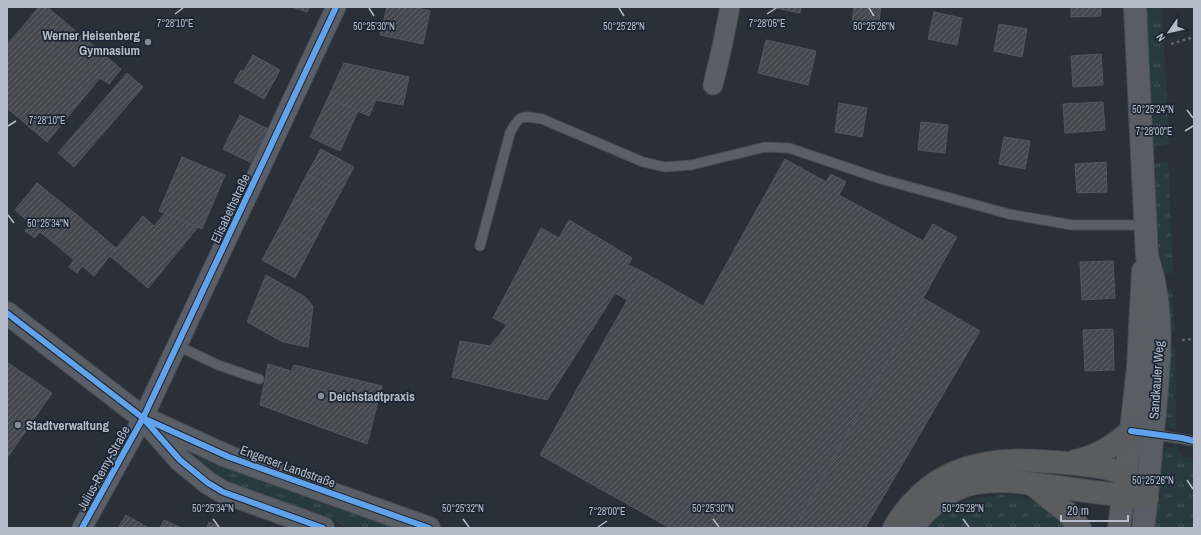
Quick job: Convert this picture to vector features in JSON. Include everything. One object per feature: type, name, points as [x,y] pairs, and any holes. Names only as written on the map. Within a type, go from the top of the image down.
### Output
[{"type":"highway","points":[[1067,463],[1098,455],[1131,431]]},
{"type":"highway","points":[[894,528],[917,498],[942,480],[955,472],[990,462],[1030,461],[1067,463],[1108,468],[1125,486]]},
{"type":"highway","points":[[912,528],[918,519],[955,491],[965,486],[988,482],[1125,486],[1140,489],[1147,498]]},
{"type":"highway","points":[[1032,484],[1068,513],[1080,528]]},
{"type":"street","name":"Elisabethstraße","points":[[143,418],[336,7]]},
{"type":"street","points":[[713,85],[730,7]]},
{"type":"street","name":"Sandkauler Weg","points":[[1119,528],[1138,368],[1143,273],[1147,257],[1135,7]]},
{"type":"street","name":"Sandkauler Weg","points":[[1143,528],[1159,357],[1155,283],[1147,257]]},
{"type":"street","name":"Engerser Landstraße","points":[[7,313],[143,418],[180,460],[208,483],[223,492],[250,503],[323,528]]},
{"type":"street","name":"Engerser Landstraße","points":[[143,418],[229,457],[429,528]]},
{"type":"street","name":"Julius-Remy-Straße","points":[[82,528],[143,418]]},
{"type":"street","points":[[250,503],[259,513],[277,528]]},
{"type":"lane","points":[[480,246],[510,133],[516,121],[525,116],[542,119],[643,162],[665,167],[691,165],[765,147],[789,148],[881,179],[1009,214],[1072,225],[1146,225]]},
{"type":"lane","points":[[178,346],[218,365],[259,379]]},
{"type":"lane","points":[[1131,431],[1194,441]]},
{"type":"path","points":[[1171,44],[1194,36]]},
{"type":"path","points":[[1181,340],[1194,338]]},
{"type":"green space","points":[[1146,7],[1162,7],[1169,144],[1153,146]]},
{"type":"green space","points":[[1168,162],[1173,273],[1159,273],[1152,163]]},
{"type":"green space","points":[[1172,289],[1175,331],[1164,331],[1160,290]]},
{"type":"green space","points":[[1167,346],[1175,347],[1176,430],[1162,422]]},
{"type":"green space","points":[[1178,447],[1182,456],[1194,459],[1194,528],[1151,528],[1157,459],[1167,449]]},
{"type":"green space","points":[[201,452],[409,528],[351,528],[251,494],[219,480],[194,464]]},
{"type":"green space","points":[[1012,494],[1038,502],[1069,528],[922,528],[933,516],[952,505],[982,497]]},
{"type":"building","points":[[39,7],[47,7],[121,69],[109,84],[100,78],[47,142],[7,108],[7,45]]},
{"type":"building","points":[[292,7],[309,7],[307,12]]},
{"type":"building","points":[[387,7],[414,7],[430,11],[423,44],[380,35]]},
{"type":"building","points":[[770,7],[801,7],[800,13]]},
{"type":"building","points":[[854,7],[881,7],[878,28],[852,24]]},
{"type":"building","points":[[1071,7],[1101,7],[1101,16],[1071,17]]},
{"type":"building","points":[[934,12],[962,18],[957,45],[928,39]]},
{"type":"building","points":[[999,24],[1027,29],[1022,57],[994,51]]},
{"type":"building","points":[[766,40],[816,51],[808,85],[758,73]]},
{"type":"building","points":[[1101,54],[1103,85],[1073,87],[1071,56]]},
{"type":"building","points":[[253,55],[280,70],[264,99],[234,82],[241,70],[243,72]]},
{"type":"building","points":[[344,63],[409,77],[403,105],[376,100],[369,116],[328,98]]},
{"type":"building","points":[[127,73],[143,87],[74,167],[58,153]]},
{"type":"building","points":[[328,98],[358,111],[340,151],[310,137]]},
{"type":"building","points":[[1103,102],[1105,130],[1065,133],[1063,104]]},
{"type":"building","points":[[839,103],[867,108],[862,137],[835,132]]},
{"type":"building","points":[[240,115],[268,129],[252,163],[223,149]]},
{"type":"building","points":[[921,122],[948,125],[945,153],[918,150]]},
{"type":"building","points":[[1004,137],[1030,141],[1025,169],[999,164]]},
{"type":"building","points":[[321,149],[354,167],[341,191],[307,174]]},
{"type":"building","points":[[182,157],[225,175],[202,229],[159,211]]},
{"type":"building","points":[[785,159],[826,182],[831,174],[846,182],[839,195],[923,241],[933,224],[957,237],[795,528],[670,528],[540,455],[643,272],[703,306]]},
{"type":"building","points":[[1106,162],[1107,192],[1077,193],[1075,164]]},
{"type":"building","points":[[307,174],[341,191],[327,217],[294,199]]},
{"type":"building","points":[[37,183],[77,215],[54,243],[40,232],[35,238],[25,231],[31,224],[15,210]]},
{"type":"building","points":[[294,199],[327,217],[314,242],[281,225]]},
{"type":"building","points":[[165,213],[198,227],[148,288],[110,256],[143,216],[154,226]]},
{"type":"building","points":[[77,215],[116,248],[94,276],[82,266],[77,273],[69,267],[74,260],[54,243]]},
{"type":"building","points":[[569,220],[632,258],[628,265],[643,272],[627,300],[615,293],[547,400],[452,377],[460,341],[490,346],[507,325],[493,318],[541,228],[559,238]]},
{"type":"building","points":[[281,225],[314,242],[295,278],[262,260]]},
{"type":"building","points":[[1113,261],[1115,298],[1082,300],[1080,262]]},
{"type":"building","points":[[266,275],[305,297],[313,306],[308,347],[283,342],[247,322]]},
{"type":"building","points":[[923,298],[980,331],[865,528],[795,528]]},
{"type":"building","points":[[1113,329],[1114,370],[1085,371],[1083,330]]},
{"type":"building","name":"Stadtverwaltung","points":[[7,362],[52,393],[7,458]]},
{"type":"building","name":"Deichstadtpraxis","points":[[268,364],[291,371],[294,365],[382,386],[367,444],[260,405]]},
{"type":"building","points":[[126,515],[147,527],[147,528],[118,528]]},
{"type":"building","points":[[164,520],[182,528],[160,528]]},
{"type":"building","points":[[209,522],[222,528],[207,528]]},
{"type":"cycle path","points":[[82,528],[143,418],[336,7]]},
{"type":"cycle path","points":[[7,313],[143,418],[180,460],[208,483],[223,492],[323,528]]},
{"type":"cycle path","points":[[145,419],[229,457],[429,528]]},
{"type":"cycle path","points":[[1131,431],[1194,441]]},
{"type":"place","name":"Werner Heisenberg Gymnasium","points":[[148,42]]},
{"type":"place","name":"Deichstadtpraxis","points":[[321,396]]},
{"type":"place","name":"Stadtverwaltung","points":[[18,425]]}]
